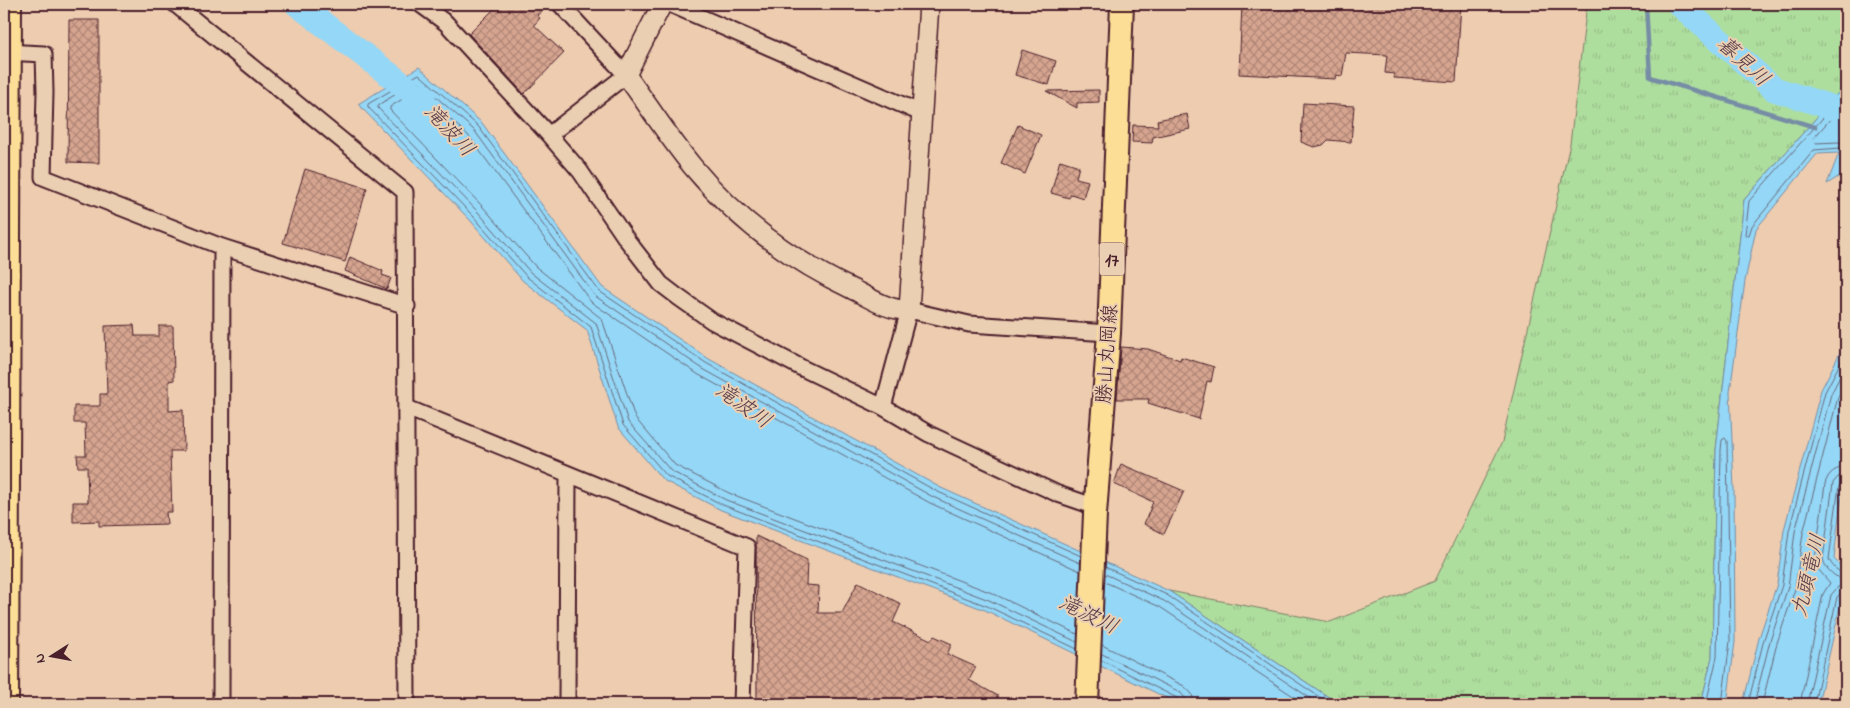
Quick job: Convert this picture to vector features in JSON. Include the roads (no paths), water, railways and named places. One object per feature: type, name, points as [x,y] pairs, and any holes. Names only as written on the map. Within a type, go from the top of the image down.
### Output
[{"type":"highway","points":[[6,704],[7,52],[9,4]]},
{"type":"main road","name":"勝山丸岡線","points":[[1085,704],[1108,333],[1122,4]]},
{"type":"street","points":[[175,4],[405,192],[407,704]]},
{"type":"street","points":[[420,4],[446,24],[549,135],[580,171],[627,240],[650,269],[662,284],[678,297],[712,321],[802,368],[883,407],[928,434],[1096,511]]},
{"type":"street","points":[[560,4],[626,75],[693,167],[730,206],[754,228],[822,274],[887,306],[900,310],[909,310],[970,324],[1108,333]]},
{"type":"street","points":[[549,135],[626,75],[662,4]]},
{"type":"street","points":[[670,4],[921,113]]},
{"type":"street","points":[[883,407],[909,310],[928,4]]},
{"type":"street","points":[[7,52],[44,54],[43,177],[222,247],[406,306]]},
{"type":"street","points":[[221,704],[222,247]]},
{"type":"street","points":[[407,408],[747,547],[742,704]]},
{"type":"street","points":[[568,474],[568,704]]},
{"type":"water","points":[[419,67],[482,123],[602,287],[709,359],[939,487],[1169,591],[1339,704],[1179,704],[985,610],[721,510],[663,480],[618,427],[587,330],[523,281],[470,220],[358,104]]},
{"type":"water","points":[[1846,84],[1846,172],[1827,184],[1839,153],[1817,154],[1756,229],[1745,281],[1730,392],[1734,490],[1735,642],[1727,704],[1701,704],[1712,657],[1716,450],[1744,200]]},
{"type":"water","name":"九頭竜川","points":[[1846,341],[1846,473],[1834,559],[1844,569],[1846,568],[1846,595],[1842,598],[1818,704],[1743,704],[1759,638],[1777,584],[1784,530],[1821,390]]},
{"type":"waterway","name":"滝波川","points":[[297,4],[424,101]]},
{"type":"waterway","points":[[1646,4],[1650,77],[1815,127]]},
{"type":"waterway","name":"暮見川","points":[[1679,4],[1774,89],[1846,112]]}]
